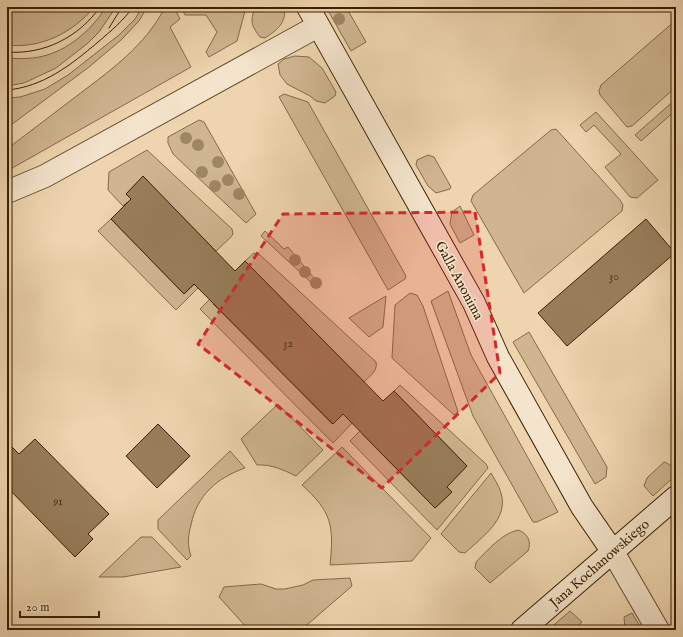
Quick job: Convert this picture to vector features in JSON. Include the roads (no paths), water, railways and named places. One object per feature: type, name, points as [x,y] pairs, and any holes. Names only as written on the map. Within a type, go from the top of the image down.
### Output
[{"type":"street","name":"Galla Anonima","points":[[308,7],[474,303],[498,357],[582,507],[613,552],[658,630]]},
{"type":"street","points":[[7,192],[45,176],[318,26]]},
{"type":"street","name":"Jana Kochanowskiego","points":[[522,630],[676,497]]},
{"type":"tram line","points":[[7,52],[34,50],[60,42],[82,27],[100,7]]},
{"type":"tram line","points":[[109,28],[122,7]]},
{"type":"tram line","points":[[7,90],[20,88],[44,80],[67,67],[112,30],[133,7]]}]
